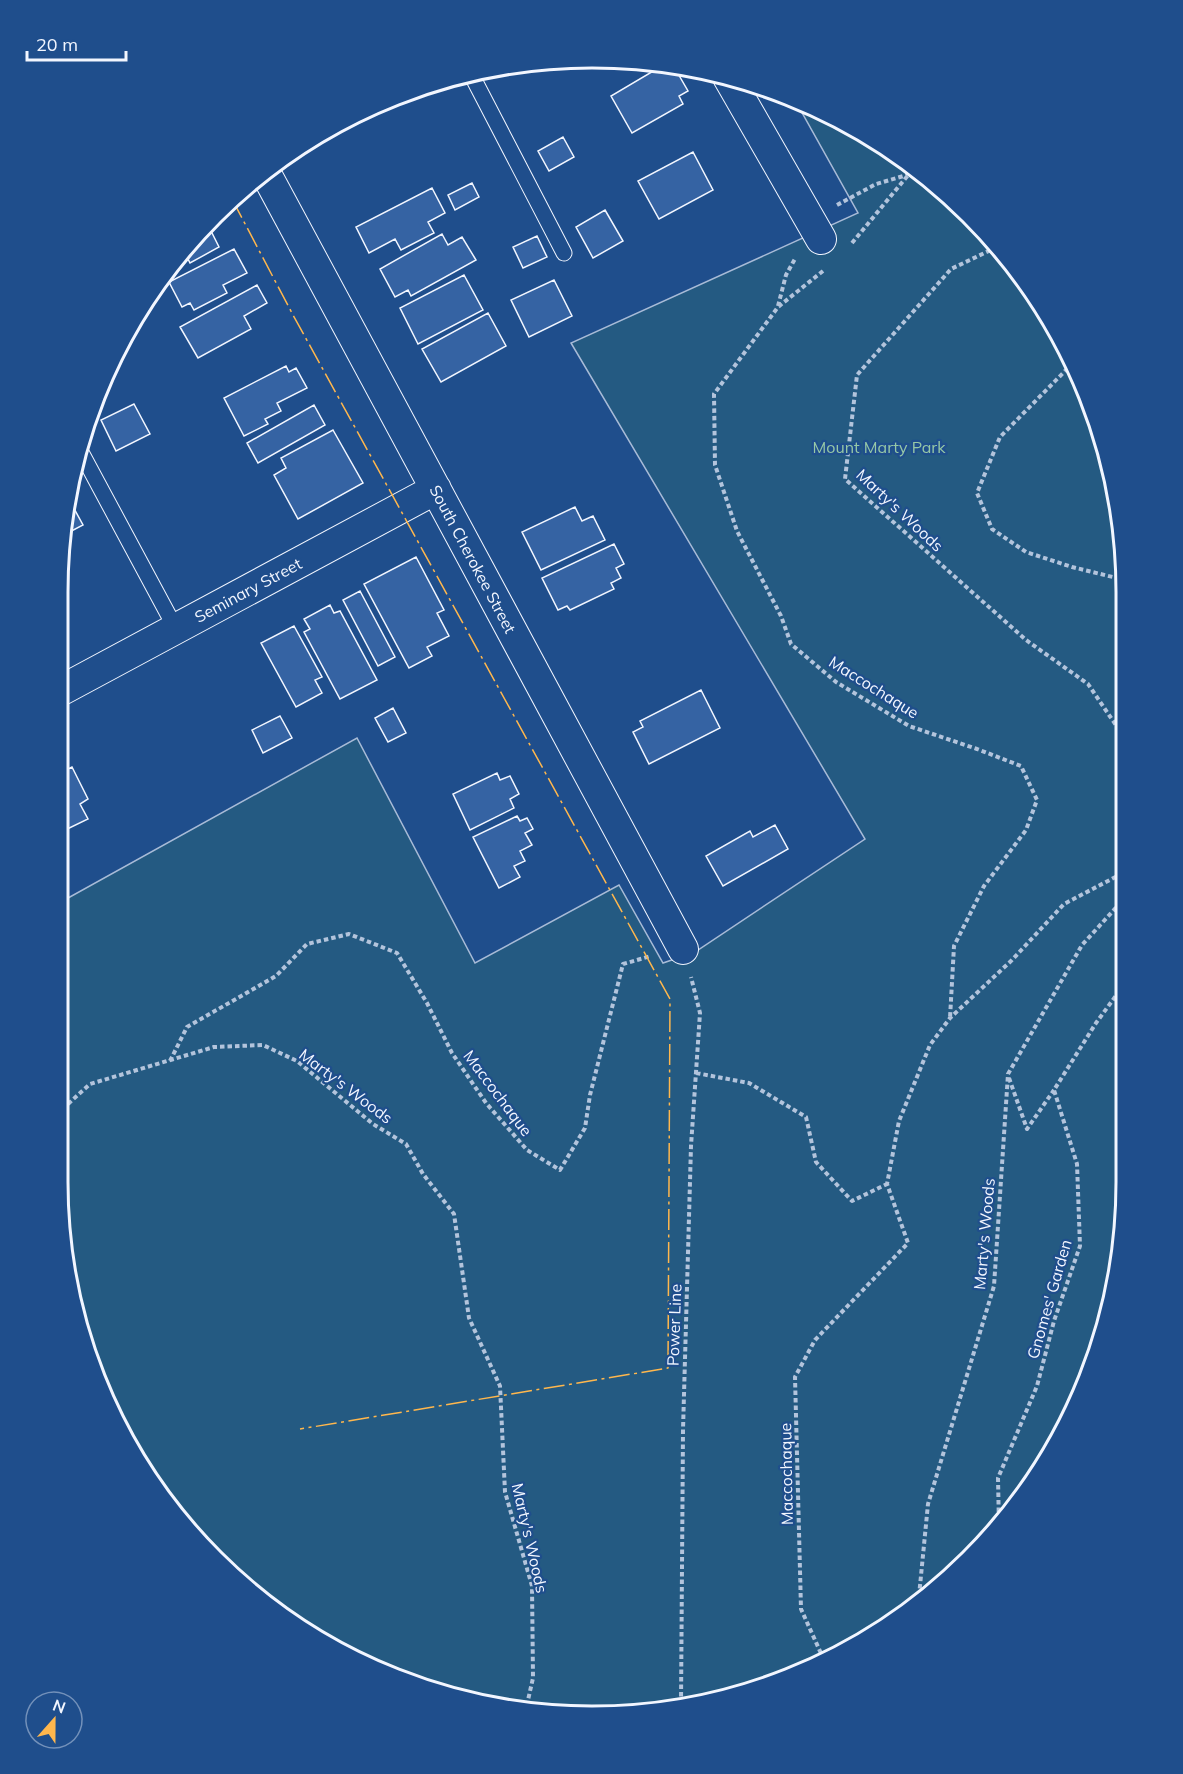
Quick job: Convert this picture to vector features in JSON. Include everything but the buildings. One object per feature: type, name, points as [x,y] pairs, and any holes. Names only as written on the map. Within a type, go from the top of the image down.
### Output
[{"type":"street","points":[[734,87],[834,251]]},
{"type":"street","name":"South Cherokee Street","points":[[269,179],[683,949]]},
{"type":"street","name":"Seminary Street","points":[[68,687],[436,489]]},
{"type":"lane","points":[[475,81],[564,253]]},
{"type":"lane","points":[[84,459],[176,629]]},
{"type":"path","name":"Maccochaque","points":[[908,174],[778,307],[714,394],[715,465],[737,531],[781,616],[791,644],[836,682],[909,726],[1021,766],[1038,800],[1026,830],[984,886],[954,946],[950,1018]]},
{"type":"path","name":"Marty's Woods","points":[[989,251],[951,269],[857,375],[845,479],[1026,640],[1088,684],[1115,724]]},
{"type":"path","points":[[1066,370],[1000,437],[977,493],[992,529],[1026,552],[1115,577]]},
{"type":"path","points":[[696,1073],[749,1083],[806,1117],[816,1162],[852,1202],[887,1184],[899,1121],[930,1045],[950,1018],[1012,960],[1064,904],[1115,877]]},
{"type":"path","name":"Marty's Woods","points":[[920,1590],[928,1504],[994,1286],[1008,1074],[1082,945],[1115,909]]},
{"type":"path","name":"Maccochaque","points":[[170,1061],[187,1027],[276,976],[307,944],[349,934],[397,953],[427,1003],[452,1053],[486,1103],[527,1150],[560,1170],[585,1128],[590,1095],[623,964],[642,957],[683,949]]},
{"type":"path","name":"Power Line","points":[[681,1698],[684,1430],[691,1146],[700,1013],[683,949]]},
{"type":"path","points":[[1008,1074],[1027,1129],[1115,997]]},
{"type":"path","name":"Marty's Woods","points":[[68,1104],[90,1084],[214,1047],[264,1045],[297,1061],[373,1124],[406,1144],[423,1174],[454,1214],[469,1318],[500,1386],[505,1491],[532,1586],[533,1678],[527,1702]]},
{"type":"path","name":"Gnomes' Garden","points":[[999,1511],[998,1478],[1037,1386],[1054,1321],[1080,1246],[1077,1164],[1054,1090]]},
{"type":"path","name":"Maccochaque","points":[[821,1653],[801,1609],[795,1377],[815,1340],[908,1243],[887,1184]]},
{"type":"green space","name":"Mount Marty Park","points":[[801,112],[854,138],[883,156],[937,198],[985,246],[1027,300],[1045,330],[1076,391],[1098,456],[1111,523],[1115,592],[1115,1183],[1111,1251],[1098,1318],[1076,1383],[1061,1414],[1027,1474],[1007,1501],[962,1553],[937,1576],[883,1618],[854,1636],[792,1667],[760,1679],[727,1689],[660,1702],[592,1706],[557,1705],[523,1702],[456,1689],[391,1667],[329,1636],[300,1618],[246,1576],[221,1553],[176,1501],[138,1445],[122,1414],[95,1351],[85,1318],[72,1251],[68,1183],[68,898],[357,738],[475,963],[619,885],[663,963],[695,952],[865,839],[571,343],[858,213]]},
{"type":"power","points":[[236,207],[293,315],[670,999],[668,1368],[300,1429]]}]
